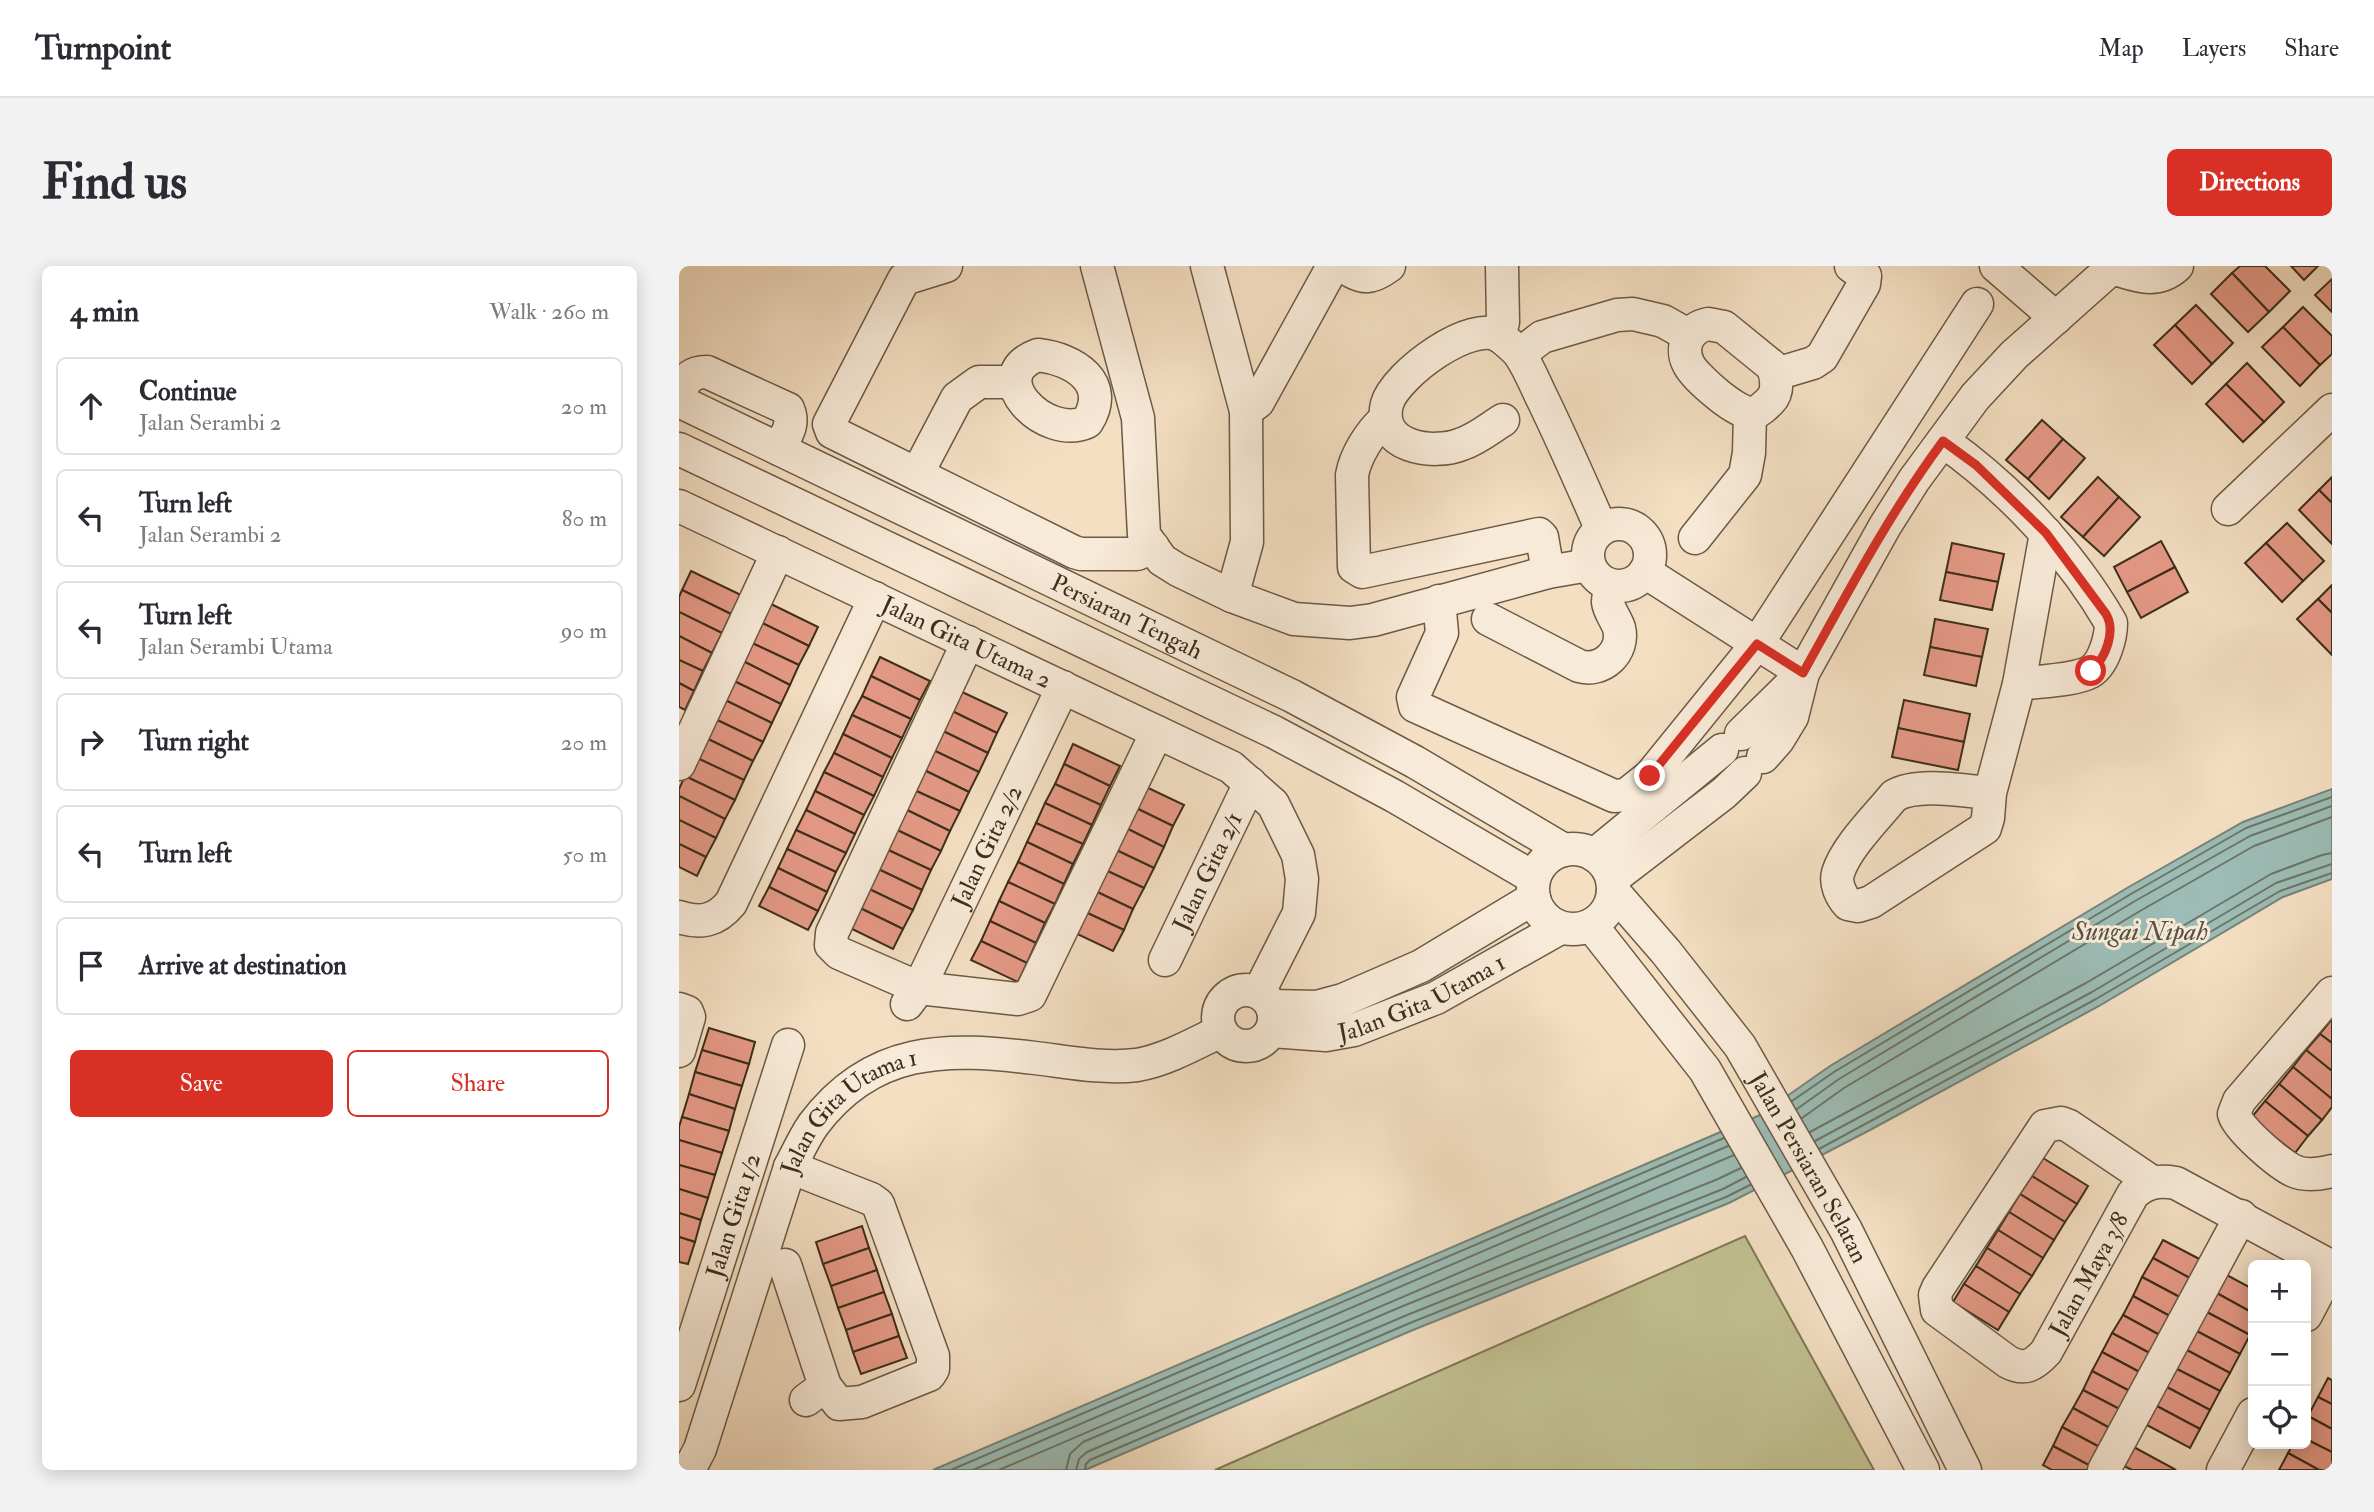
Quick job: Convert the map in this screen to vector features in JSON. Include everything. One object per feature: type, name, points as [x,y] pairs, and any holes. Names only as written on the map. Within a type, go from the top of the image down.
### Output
[{"type":"street","points":[[946,266],[904,279],[829,424],[832,432],[1074,552],[1137,554],[1153,547]]},
{"type":"street","points":[[1097,266],[1138,418],[1145,535],[1162,560],[1178,570],[1232,596],[1294,619],[1350,623],[1373,620],[1548,572],[1601,575],[1623,586],[1632,583],[1644,572],[1650,558],[1649,548],[1639,531],[1621,523],[1601,528],[1589,544],[1587,555],[1601,575],[1620,638],[1613,657],[1599,667],[1587,669],[1579,666],[1488,620]]},
{"type":"street","points":[[1207,266],[1246,411],[1247,542],[1232,596]]},
{"type":"street","points":[[1246,411],[1258,402],[1333,266]]},
{"type":"street","points":[[1343,266],[1361,276],[1375,276],[1389,266]]},
{"type":"street","points":[[1502,266],[1503,322],[1509,345],[1551,416],[1601,528]]},
{"type":"street","points":[[1996,266],[2056,318]]},
{"type":"street","points":[[1606,875],[1724,793],[1778,740],[1792,717],[1803,673],[1885,526],[1914,480],[1975,397],[2014,355],[2113,267],[2146,278],[2160,277],[2177,266]]},
{"type":"street","points":[[1776,374],[1813,363],[1822,357],[1858,275]]},
{"type":"street","points":[[1439,601],[1442,633],[1413,696],[1415,706],[1618,797],[1626,795],[1650,776],[1757,644],[1977,304]]},
{"type":"street","points":[[1503,420],[1464,444],[1449,448],[1418,448],[1405,444],[1391,433],[1385,419],[1387,403],[1393,390],[1407,375],[1453,341],[1487,332],[1509,345],[1633,314],[1663,321],[1688,335]]},
{"type":"street","points":[[1719,325],[1772,366],[1776,374],[1772,400],[1750,414],[1733,407],[1696,375],[1686,359],[1688,335],[1697,326],[1719,325]]},
{"type":"street","points":[[1038,355],[1069,362],[1082,371],[1094,388],[1096,400],[1090,418],[1087,422],[1070,427],[1058,426],[1023,402],[1016,392],[1015,382],[1022,365],[1038,355]]},
{"type":"street","points":[[679,392],[688,377],[697,372],[707,372],[788,409],[790,427],[779,449]]},
{"type":"street","points":[[917,474],[957,398],[979,382],[1015,382]]},
{"type":"street","name":"Persiaran Tengah","points":[[679,401],[1293,696],[1415,762],[1564,850]]},
{"type":"street","points":[[2228,509],[2332,410]]},
{"type":"street","points":[[1695,538],[1745,475],[1749,453],[1750,414]]},
{"type":"street","points":[[1090,418],[1101,424],[1138,418]]},
{"type":"street","points":[[1385,419],[1374,430],[1354,465],[1352,475],[1354,567],[1357,570],[1362,572],[1539,534],[1542,537],[1548,572]]},
{"type":"street","points":[[1943,441],[1976,465],[2046,533],[2112,623],[2111,634],[2098,665],[2091,671],[2081,675],[2019,684]]},
{"type":"street","name":"Persiaran Tengah","points":[[679,449],[1274,732],[1395,796],[1534,888]]},
{"type":"street","name":"Jalan Gita Utama 2","points":[[679,506],[1231,767],[1250,783],[1273,804],[1298,855],[1302,878],[1299,913],[1268,1010]]},
{"type":"street","points":[[1990,793],[1932,789],[1903,790],[1894,796],[1852,848],[1837,875],[1840,894],[1848,904],[1858,906],[1871,902],[1972,839],[1985,828],[1990,793],[2019,684],[2046,533]]},
{"type":"street","points":[[679,764],[778,552]]},
{"type":"street","points":[[1644,572],[1803,673]]},
{"type":"street","points":[[694,919],[722,914],[731,903],[875,598]]},
{"type":"street","points":[[968,642],[831,939],[834,950],[912,996],[1018,999],[1030,995],[1157,732]]},
{"type":"street","points":[[1606,875],[1731,742],[1803,673]]},
{"type":"street","name":"Jalan Gita 2/2","points":[[912,996],[1063,687]]},
{"type":"street","name":"Jalan Gita 2/1","points":[[1165,960],[1250,783]]},
{"type":"street","points":[[1564,850],[1585,851],[1606,875],[1607,911],[1591,925],[1581,929],[1560,928],[1543,917],[1534,888],[1545,860],[1564,850]]},
{"type":"street","name":"Jalan Persiaran Selatan","points":[[1606,875],[1740,1046],[1846,1230],[1965,1470]]},
{"type":"street","name":"Jalan Gita Utama 1","points":[[1268,1010],[1317,1007],[1343,1000],[1421,966],[1534,888]]},
{"type":"street","name":"Jalan Persiaran Selatan","points":[[1591,925],[1705,1070],[1807,1248],[1923,1470]]},
{"type":"street","name":"Jalan Gita Utama 1","points":[[1268,1010],[1326,1035],[1354,1030],[1436,998],[1560,928]]},
{"type":"street","points":[[1242,990],[1268,1010],[1259,1043],[1241,1046],[1226,1038],[1221,1031],[1218,1013],[1226,998],[1242,990]]},
{"type":"street","points":[[2332,993],[2239,1101],[2234,1114],[2240,1127],[2294,1171],[2308,1174],[2332,1171]]},
{"type":"street","points":[[679,1009],[687,1012],[689,1017],[679,1051]]},
{"type":"street","name":"Jalan Gita Utama 1","points":[[689,1470],[700,1449],[790,1167],[811,1127],[827,1109],[871,1072],[905,1059],[944,1051],[992,1053],[1097,1066],[1136,1065],[1165,1057],[1221,1031]]},
{"type":"street","name":"Jalan Gita 1/2","points":[[679,1385],[788,1045]]},
{"type":"street","name":"Jalan Maya 3/8","points":[[2061,1122],[2069,1126],[2152,1182],[2133,1195],[2046,1352],[2037,1362],[2027,1367],[2017,1367],[1937,1310],[1935,1295],[2039,1132],[2052,1123],[2061,1122]]},
{"type":"street","points":[[785,1265],[801,1318],[815,1393],[839,1404],[862,1402],[929,1375],[933,1369],[933,1356],[878,1204],[790,1167]]},
{"type":"street","points":[[2152,1182],[2175,1183],[2332,1267],[2311,1306]]},
{"type":"street","points":[[2104,1470],[2241,1216]]},
{"type":"street","points":[[712,1280],[801,1318]]},
{"type":"street","points":[[2223,1470],[2248,1423]]},
{"type":"shaded area","points":[[1745,1236],[1874,1470],[1215,1470]]},
{"type":"water","name":"Sungai Nipah","points":[[2332,789],[2332,879],[2283,897],[2099,1006],[1729,1203],[1413,1330],[1085,1470],[933,1470],[1760,1115],[1830,1066],[2127,888],[2243,822]]},
{"type":"building","points":[[2240,266],[2265,266],[2290,291],[2269,312],[2232,273]]},
{"type":"building","points":[[2291,266],[2318,266],[2304,280]]},
{"type":"building","points":[[2232,273],[2269,312],[2248,332],[2211,294]]},
{"type":"building","points":[[2332,279],[2332,312],[2315,295]]},
{"type":"building","points":[[2196,305],[2233,343],[2212,364],[2175,325]]},
{"type":"building","points":[[2303,307],[2332,336],[2332,354],[2320,365],[2283,327]]},
{"type":"building","points":[[2175,325],[2212,364],[2192,384],[2154,345]]},
{"type":"building","points":[[2283,327],[2320,365],[2300,386],[2262,347]]},
{"type":"building","points":[[2247,363],[2284,402],[2264,422],[2226,384]]},
{"type":"building","points":[[2226,384],[2264,422],[2243,442],[2206,404]]},
{"type":"building","points":[[2042,420],[2063,439],[2028,479],[2006,460]]},
{"type":"building","points":[[2063,439],[2085,458],[2049,499],[2028,479]]},
{"type":"building","points":[[2098,477],[2119,497],[2083,537],[2061,517]]},
{"type":"building","points":[[2332,477],[2332,503],[2319,490]]},
{"type":"building","points":[[2319,490],[2332,503],[2332,544],[2299,510]]},
{"type":"building","points":[[2119,497],[2140,517],[2104,556],[2083,537]]},
{"type":"building","points":[[2287,523],[2324,561],[2303,581],[2266,543]]},
{"type":"building","points":[[2161,541],[2175,567],[2127,592],[2114,567]]},
{"type":"building","points":[[1952,543],[2004,554],[1998,582],[1946,572]]},
{"type":"building","points":[[2266,543],[2303,581],[2282,602],[2245,563]]},
{"type":"building","points":[[2175,567],[2188,592],[2141,618],[2127,592]]},
{"type":"building","points":[[691,571],[741,595],[731,614],[682,590]]},
{"type":"building","points":[[1946,572],[1998,582],[1992,610],[1940,600]]},
{"type":"building","points":[[2332,585],[2332,613],[2318,599]]},
{"type":"building","points":[[682,590],[731,614],[722,633],[679,612]]},
{"type":"building","points":[[2318,599],[2332,613],[2332,655],[2297,619]]},
{"type":"building","points":[[769,603],[818,627],[809,646],[760,622]]},
{"type":"building","points":[[679,612],[722,633],[712,653],[679,636]]},
{"type":"building","points":[[1935,619],[1988,629],[1982,657],[1930,647]]},
{"type":"building","points":[[760,622],[809,646],[799,665],[750,642]]},
{"type":"building","points":[[679,636],[712,653],[703,671],[679,660]]},
{"type":"building","points":[[750,642],[799,665],[790,685],[741,660]]},
{"type":"building","points":[[1930,647],[1982,657],[1976,686],[1924,675]]},
{"type":"building","points":[[880,657],[930,681],[920,700],[871,676]]},
{"type":"building","points":[[679,660],[703,671],[694,691],[679,683]]},
{"type":"building","points":[[741,660],[790,685],[781,704],[732,680]]},
{"type":"building","points":[[871,676],[920,700],[911,719],[862,696]]},
{"type":"building","points":[[732,680],[781,704],[772,723],[723,699]]},
{"type":"building","points":[[679,683],[694,691],[685,710],[679,707]]},
{"type":"building","points":[[960,691],[1007,713],[997,733],[950,710]]},
{"type":"building","points":[[862,696],[911,719],[902,738],[852,715]]},
{"type":"building","points":[[723,699],[772,723],[763,742],[713,718]]},
{"type":"building","points":[[1904,700],[1970,714],[1964,742],[1898,728]]},
{"type":"building","points":[[950,710],[997,733],[988,753],[941,730]]},
{"type":"building","points":[[852,715],[902,738],[892,758],[843,734]]},
{"type":"building","points":[[713,718],[763,742],[753,761],[704,737]]},
{"type":"building","points":[[1898,728],[1964,742],[1958,770],[1892,757]]},
{"type":"building","points":[[941,730],[988,753],[979,772],[931,749]]},
{"type":"building","points":[[843,734],[892,758],[883,777],[834,753]]},
{"type":"building","points":[[704,737],[753,761],[744,780],[695,757]]},
{"type":"building","points":[[1073,744],[1120,766],[1110,786],[1064,764]]},
{"type":"building","points":[[931,749],[979,772],[969,792],[922,769]]},
{"type":"building","points":[[834,753],[883,777],[874,796],[824,772]]},
{"type":"building","points":[[695,757],[744,780],[735,800],[685,776]]},
{"type":"building","points":[[1064,764],[1110,786],[1101,805],[1055,784]]},
{"type":"building","points":[[922,769],[969,792],[960,811],[912,789]]},
{"type":"building","points":[[824,772],[874,796],[864,815],[815,791]]},
{"type":"building","points":[[685,776],[735,800],[725,819],[679,796]]},
{"type":"building","points":[[1055,784],[1101,805],[1092,825],[1045,803]]},
{"type":"building","points":[[1142,785],[1184,805],[1173,826],[1132,806]]},
{"type":"building","points":[[912,789],[960,811],[950,831],[903,808]]},
{"type":"building","points":[[815,791],[864,815],[855,834],[806,810]]},
{"type":"building","points":[[679,796],[725,819],[716,838],[679,820]]},
{"type":"building","points":[[1045,803],[1092,825],[1083,844],[1036,823]]},
{"type":"building","points":[[1132,806],[1173,826],[1164,847],[1122,826]]},
{"type":"building","points":[[903,808],[950,831],[941,851],[893,828]]},
{"type":"building","points":[[806,810],[855,834],[846,853],[796,830]]},
{"type":"building","points":[[679,820],[716,838],[706,857],[679,844]]},
{"type":"building","points":[[1036,823],[1083,844],[1073,864],[1027,842]]},
{"type":"building","points":[[1122,826],[1164,847],[1154,868],[1112,848]]},
{"type":"building","points":[[893,828],[941,851],[931,870],[884,848]]},
{"type":"building","points":[[796,830],[846,853],[836,872],[787,849]]},
{"type":"building","points":[[1027,842],[1073,864],[1064,884],[1018,862]]},
{"type":"building","points":[[679,844],[706,857],[697,876],[679,867]]},
{"type":"building","points":[[884,848],[931,870],[922,890],[874,867]]},
{"type":"building","points":[[1112,848],[1154,868],[1144,888],[1101,868]]},
{"type":"building","points":[[787,849],[836,872],[827,892],[778,868]]},
{"type":"building","points":[[1018,862],[1064,884],[1055,904],[1008,882]]},
{"type":"building","points":[[874,867],[922,890],[913,910],[865,887]]},
{"type":"building","points":[[778,868],[827,892],[818,911],[769,887]]},
{"type":"building","points":[[1101,868],[1144,888],[1133,909],[1091,889]]},
{"type":"building","points":[[1008,882],[1055,904],[1045,923],[999,901]]},
{"type":"building","points":[[769,887],[818,911],[808,930],[759,906]]},
{"type":"building","points":[[865,887],[913,910],[903,929],[856,906]]},
{"type":"building","points":[[1091,889],[1133,909],[1124,930],[1081,910]]},
{"type":"building","points":[[999,901],[1045,923],[1036,943],[990,921]]},
{"type":"building","points":[[856,906],[903,929],[893,949],[846,926]]},
{"type":"building","points":[[1081,910],[1124,930],[1113,951],[1071,931]]},
{"type":"building","points":[[990,921],[1036,943],[1027,963],[981,941]]},
{"type":"building","points":[[981,941],[1027,963],[1018,982],[971,960]]},
{"type":"building","points":[[2332,1019],[2332,1043],[2320,1034]]},
{"type":"building","points":[[709,1028],[755,1042],[749,1064],[702,1050]]},
{"type":"building","points":[[2320,1034],[2332,1043],[2332,1071],[2306,1050]]},
{"type":"building","points":[[702,1050],[749,1064],[742,1086],[695,1072]]},
{"type":"building","points":[[2306,1050],[2332,1071],[2332,1099],[2293,1067]]},
{"type":"building","points":[[2293,1067],[2332,1099],[2332,1107],[2322,1120],[2279,1084]]},
{"type":"building","points":[[695,1072],[742,1086],[735,1109],[689,1094]]},
{"type":"building","points":[[2279,1084],[2322,1120],[2308,1136],[2265,1101]]},
{"type":"building","points":[[689,1094],[735,1109],[729,1131],[682,1117]]},
{"type":"building","points":[[2265,1101],[2308,1136],[2295,1153],[2251,1118]]},
{"type":"building","points":[[682,1117],[729,1131],[722,1153],[679,1140]]},
{"type":"building","points":[[679,1140],[722,1153],[715,1175],[679,1165]]},
{"type":"building","points":[[2043,1158],[2088,1186],[2077,1204],[2032,1176]]},
{"type":"building","points":[[679,1165],[715,1175],[708,1198],[679,1189]]},
{"type":"building","points":[[2032,1176],[2077,1204],[2065,1222],[2020,1194]]},
{"type":"building","points":[[679,1189],[708,1198],[701,1220],[679,1213]]},
{"type":"building","points":[[2020,1194],[2065,1222],[2054,1240],[2009,1212]]},
{"type":"building","points":[[2009,1212],[2054,1240],[2043,1258],[1998,1230]]},
{"type":"building","points":[[679,1213],[701,1220],[695,1242],[679,1237]]},
{"type":"building","points":[[862,1226],[869,1248],[823,1264],[816,1242]]},
{"type":"building","points":[[1998,1230],[2043,1258],[2032,1276],[1987,1248]]},
{"type":"building","points":[[679,1237],[695,1242],[688,1264],[679,1262]]},
{"type":"building","points":[[2163,1240],[2209,1264],[2199,1283],[2153,1258]]},
{"type":"building","points":[[869,1248],[877,1270],[831,1286],[823,1264]]},
{"type":"building","points":[[1987,1248],[2032,1276],[2020,1294],[1976,1266]]},
{"type":"building","points":[[2153,1258],[2199,1283],[2189,1302],[2142,1277]]},
{"type":"building","points":[[1976,1266],[2020,1294],[2009,1312],[1964,1284]]},
{"type":"building","points":[[877,1270],[884,1292],[838,1308],[831,1286]]},
{"type":"building","points":[[2223,1273],[2248,1286],[2248,1310],[2213,1291]]},
{"type":"building","points":[[2142,1277],[2189,1302],[2179,1321],[2133,1296]]},
{"type":"building","points":[[1964,1284],[2009,1312],[1998,1330],[1953,1302]]},
{"type":"building","points":[[2213,1291],[2248,1310],[2248,1334],[2203,1310]]},
{"type":"building","points":[[884,1292],[892,1314],[846,1330],[838,1308]]},
{"type":"building","points":[[2133,1296],[2179,1321],[2169,1340],[2123,1315]]},
{"type":"building","points":[[2203,1310],[2248,1334],[2248,1339],[2240,1354],[2193,1329]]},
{"type":"building","points":[[892,1314],[899,1336],[853,1352],[846,1330]]},
{"type":"building","points":[[2123,1315],[2169,1340],[2159,1358],[2112,1333]]},
{"type":"building","points":[[2193,1329],[2240,1354],[2230,1373],[2183,1348]]},
{"type":"building","points":[[2112,1333],[2159,1358],[2149,1377],[2102,1352]]},
{"type":"building","points":[[899,1336],[907,1358],[861,1374],[853,1352]]},
{"type":"building","points":[[2183,1348],[2230,1373],[2220,1391],[2173,1367]]},
{"type":"building","points":[[2102,1352],[2149,1377],[2139,1396],[2092,1371]]},
{"type":"building","points":[[2173,1367],[2220,1391],[2210,1410],[2163,1385]]},
{"type":"building","points":[[2092,1371],[2139,1396],[2129,1414],[2083,1390]]},
{"type":"building","points":[[2328,1378],[2332,1380],[2332,1404],[2318,1397]]},
{"type":"building","points":[[2163,1385],[2210,1410],[2200,1429],[2153,1404]]},
{"type":"building","points":[[2083,1390],[2129,1414],[2119,1433],[2073,1408]]},
{"type":"building","points":[[2318,1397],[2332,1404],[2332,1429],[2311,1418],[2311,1410]]},
{"type":"building","points":[[2153,1404],[2200,1429],[2190,1448],[2143,1423]]},
{"type":"building","points":[[2073,1408],[2119,1433],[2109,1452],[2062,1427]]},
{"type":"building","points":[[2311,1418],[2332,1429],[2332,1452],[2311,1442]]},
{"type":"building","points":[[2062,1427],[2109,1452],[2098,1470],[2053,1446]]},
{"type":"building","points":[[2311,1442],[2332,1452],[2332,1470],[2319,1470],[2288,1453],[2290,1449],[2311,1449]]},
{"type":"building","points":[[2130,1445],[2176,1470],[2132,1470],[2120,1464]]},
{"type":"building","points":[[2053,1446],[2098,1470],[2052,1470],[2043,1465]]},
{"type":"building","points":[[2288,1453],[2319,1470],[2279,1470]]},
{"type":"route","points":[[1650,776],[1757,644],[1803,673],[1885,526],[1943,441],[1976,465],[2046,533],[2112,623],[2111,634],[2098,665],[2091,671]]}]
